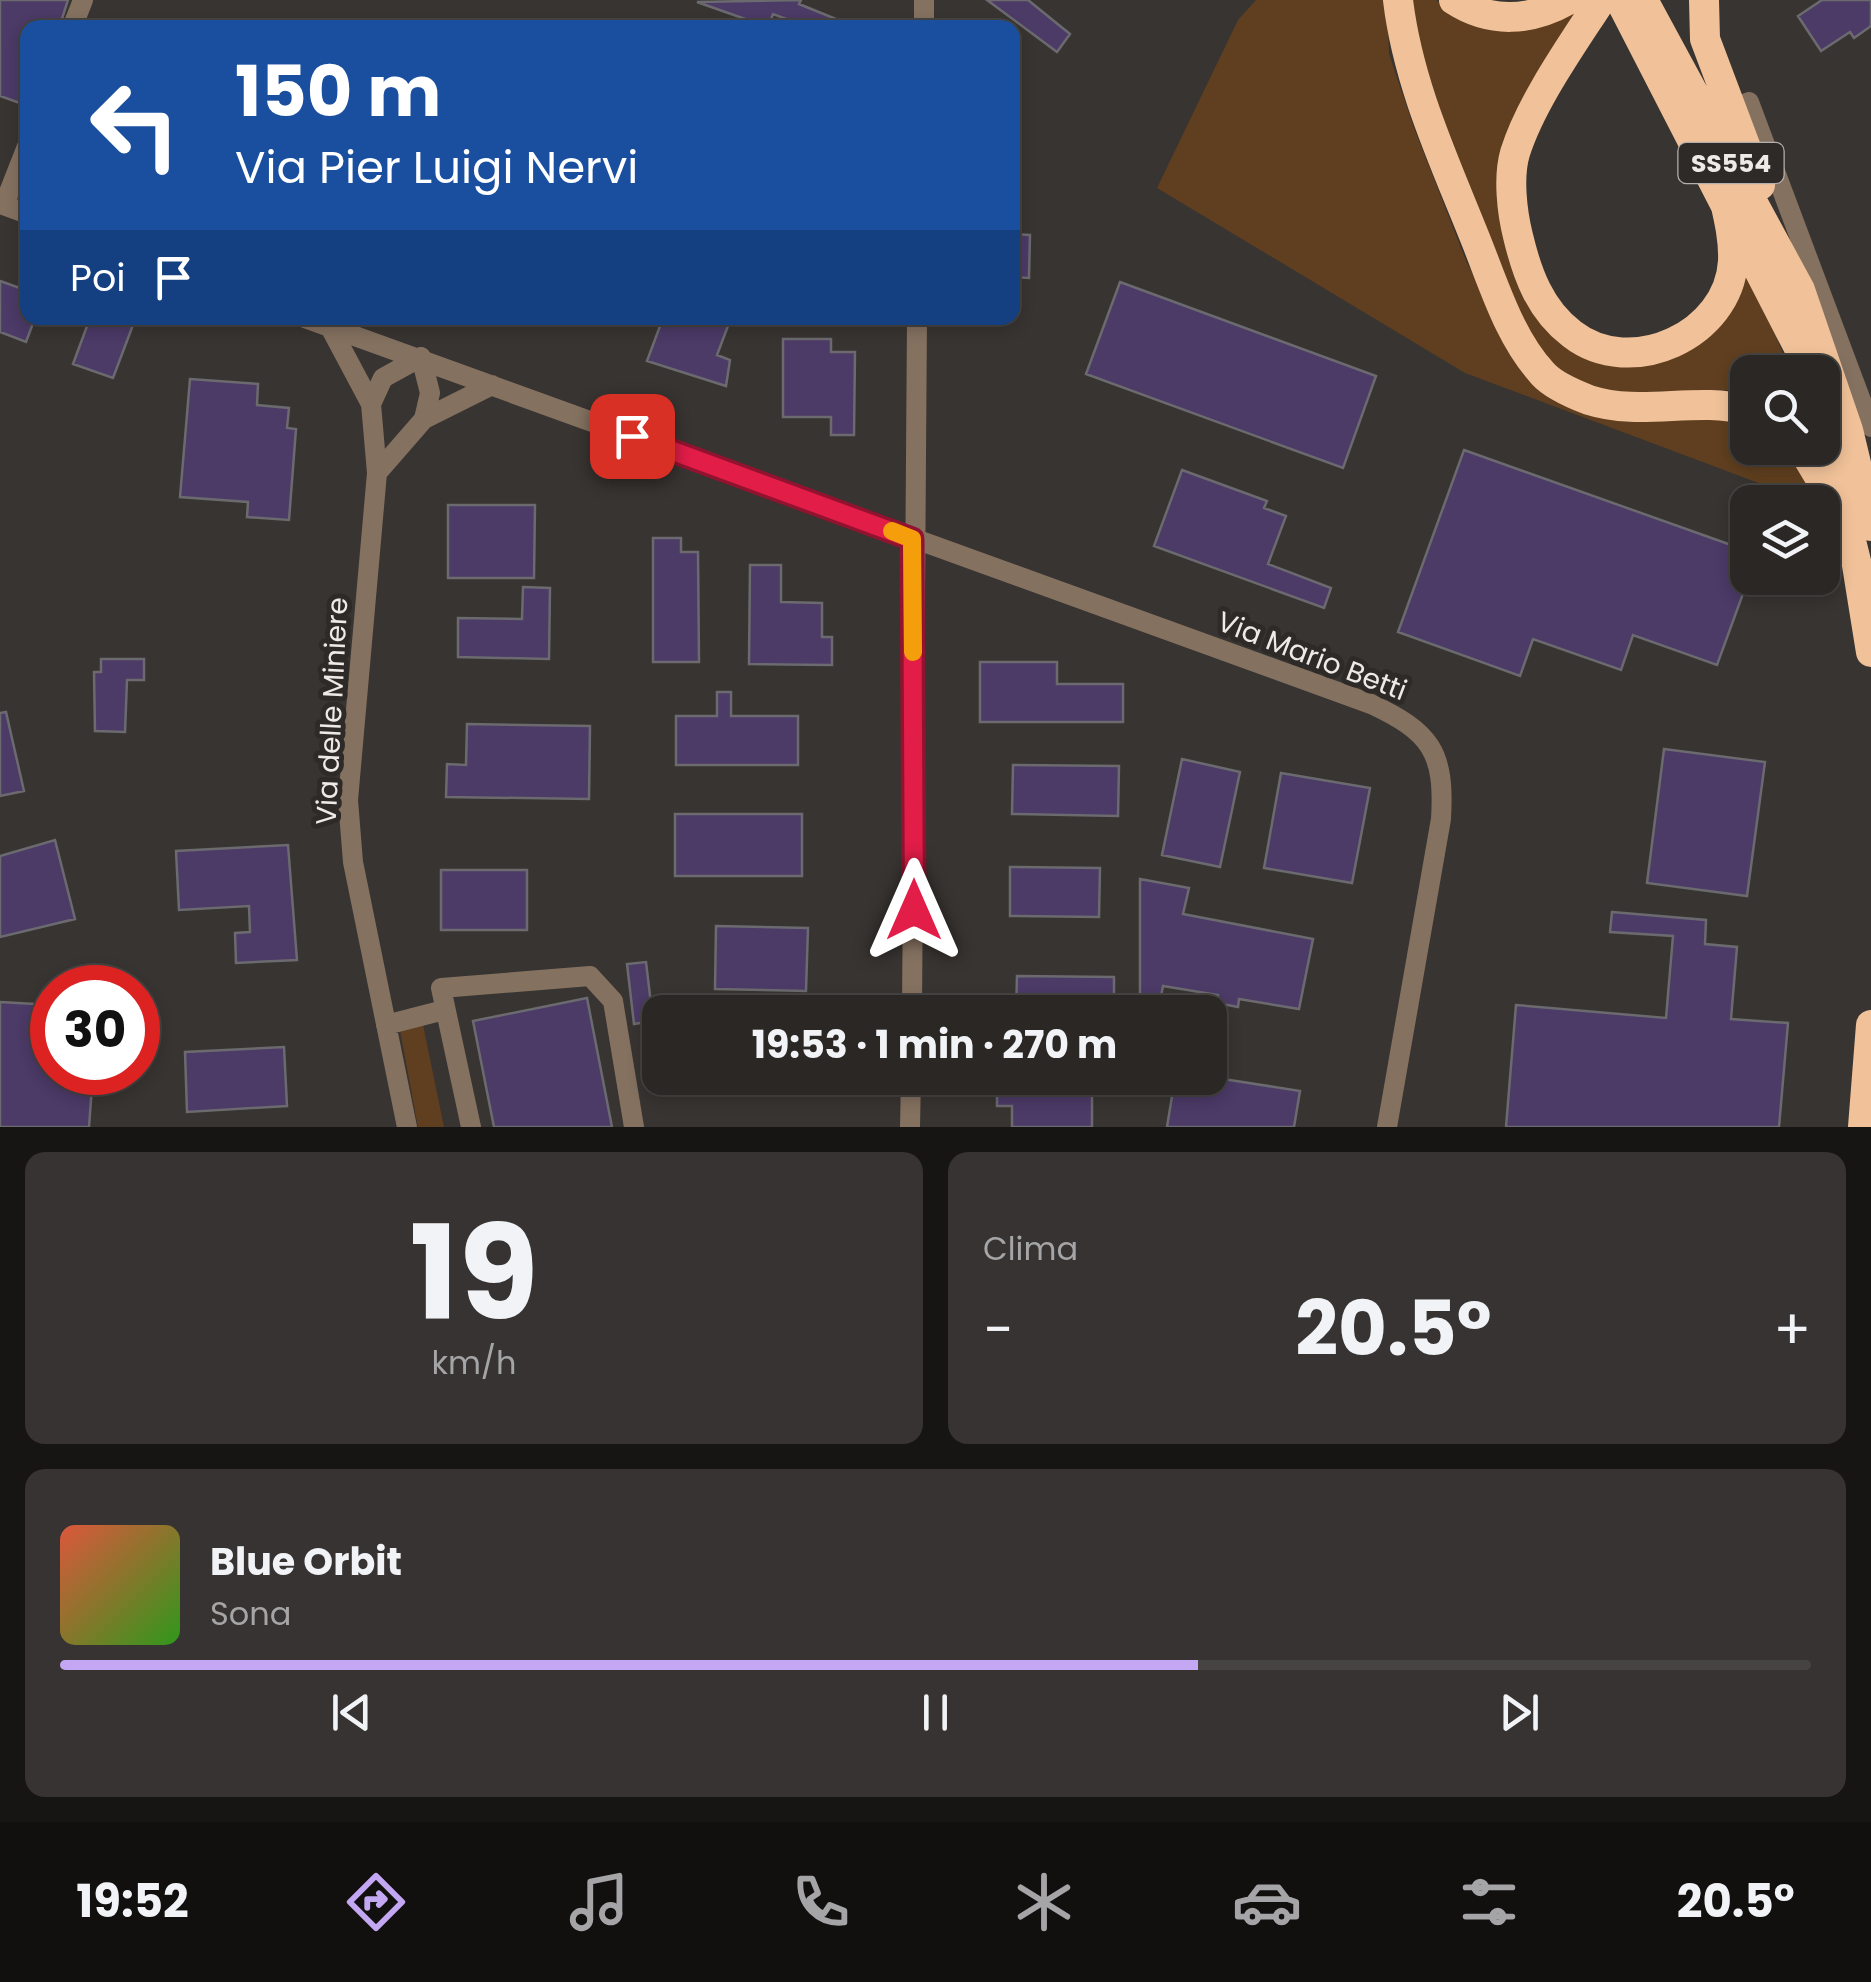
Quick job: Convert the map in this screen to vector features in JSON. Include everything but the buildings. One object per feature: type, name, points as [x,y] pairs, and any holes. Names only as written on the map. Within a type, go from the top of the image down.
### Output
[{"type":"highway","points":[[1398,0],[1402,36],[1420,100],[1514,335],[1545,378],[1588,399],[1629,408],[1715,402],[1730,406]]},
{"type":"highway","points":[[1454,0],[1468,10],[1499,18],[1535,16],[1568,0]]},
{"type":"highway","points":[[1601,0],[1556,70],[1515,154],[1514,220],[1527,274],[1546,307],[1573,335],[1619,353],[1660,348],[1682,339],[1708,321],[1733,265],[1723,193]]},
{"type":"highway","name":"SS554","points":[[1620,0],[1650,40],[1800,290],[1857,425],[1871,526]]},
{"type":"highway","name":"SS554","points":[[1643,0],[1650,40],[1802,355]]},
{"type":"highway","points":[[1704,0],[1706,39],[1740,105],[1800,290]]},
{"type":"highway","name":"SS554","points":[[1857,425],[1857,566],[1871,652]]},
{"type":"highway","points":[[1815,465],[1857,566]]},
{"type":"highway","points":[[1863,1127],[1871,1025]]},
{"type":"street","points":[[1740,105],[1857,425]]},
{"type":"street","points":[[2,204],[20,162]]},
{"type":"street","name":"Via Mario Betti","points":[[327,325],[1371,704],[1410,722],[1434,750],[1444,776],[1441,819],[1387,1127]]},
{"type":"street","points":[[912,995],[912,539],[917,325]]},
{"type":"street","name":"Via delle Miniere","points":[[330,326],[371,404],[377,473],[348,800],[353,862],[407,1127]]},
{"type":"street","points":[[371,404],[383,378],[421,357],[430,393],[424,419]]},
{"type":"street","points":[[377,473],[424,419],[492,385]]},
{"type":"street","points":[[470,1127],[441,988],[590,976],[613,1001],[634,1127]]},
{"type":"street","points":[[386,1025],[444,1010]]},
{"type":"street","points":[[910,1127],[911,1095]]},
{"type":"shaded area","points":[[1256,0],[1387,0],[1389,54],[1414,128],[1467,263],[1522,368],[1563,400],[1709,412],[1730,419],[1730,465],[1801,465],[1814,485],[1764,485],[1465,373],[1157,188],[1238,20]]},
{"type":"shaded area","points":[[1406,0],[1436,0],[1454,15],[1589,0],[1517,117],[1507,253],[1587,354],[1596,361],[1624,367],[1673,357],[1712,334],[1729,310],[1745,264],[1784,355],[1730,355],[1730,390],[1601,393],[1544,360],[1518,326],[1461,178]]},
{"type":"shaded area","points":[[422,1020],[444,1127],[418,1127],[400,1030]]},
{"type":"slow traffic","points":[[892,531],[912,539],[913,652]]},
{"type":"route","points":[[632,436],[912,539],[914,910]]}]
